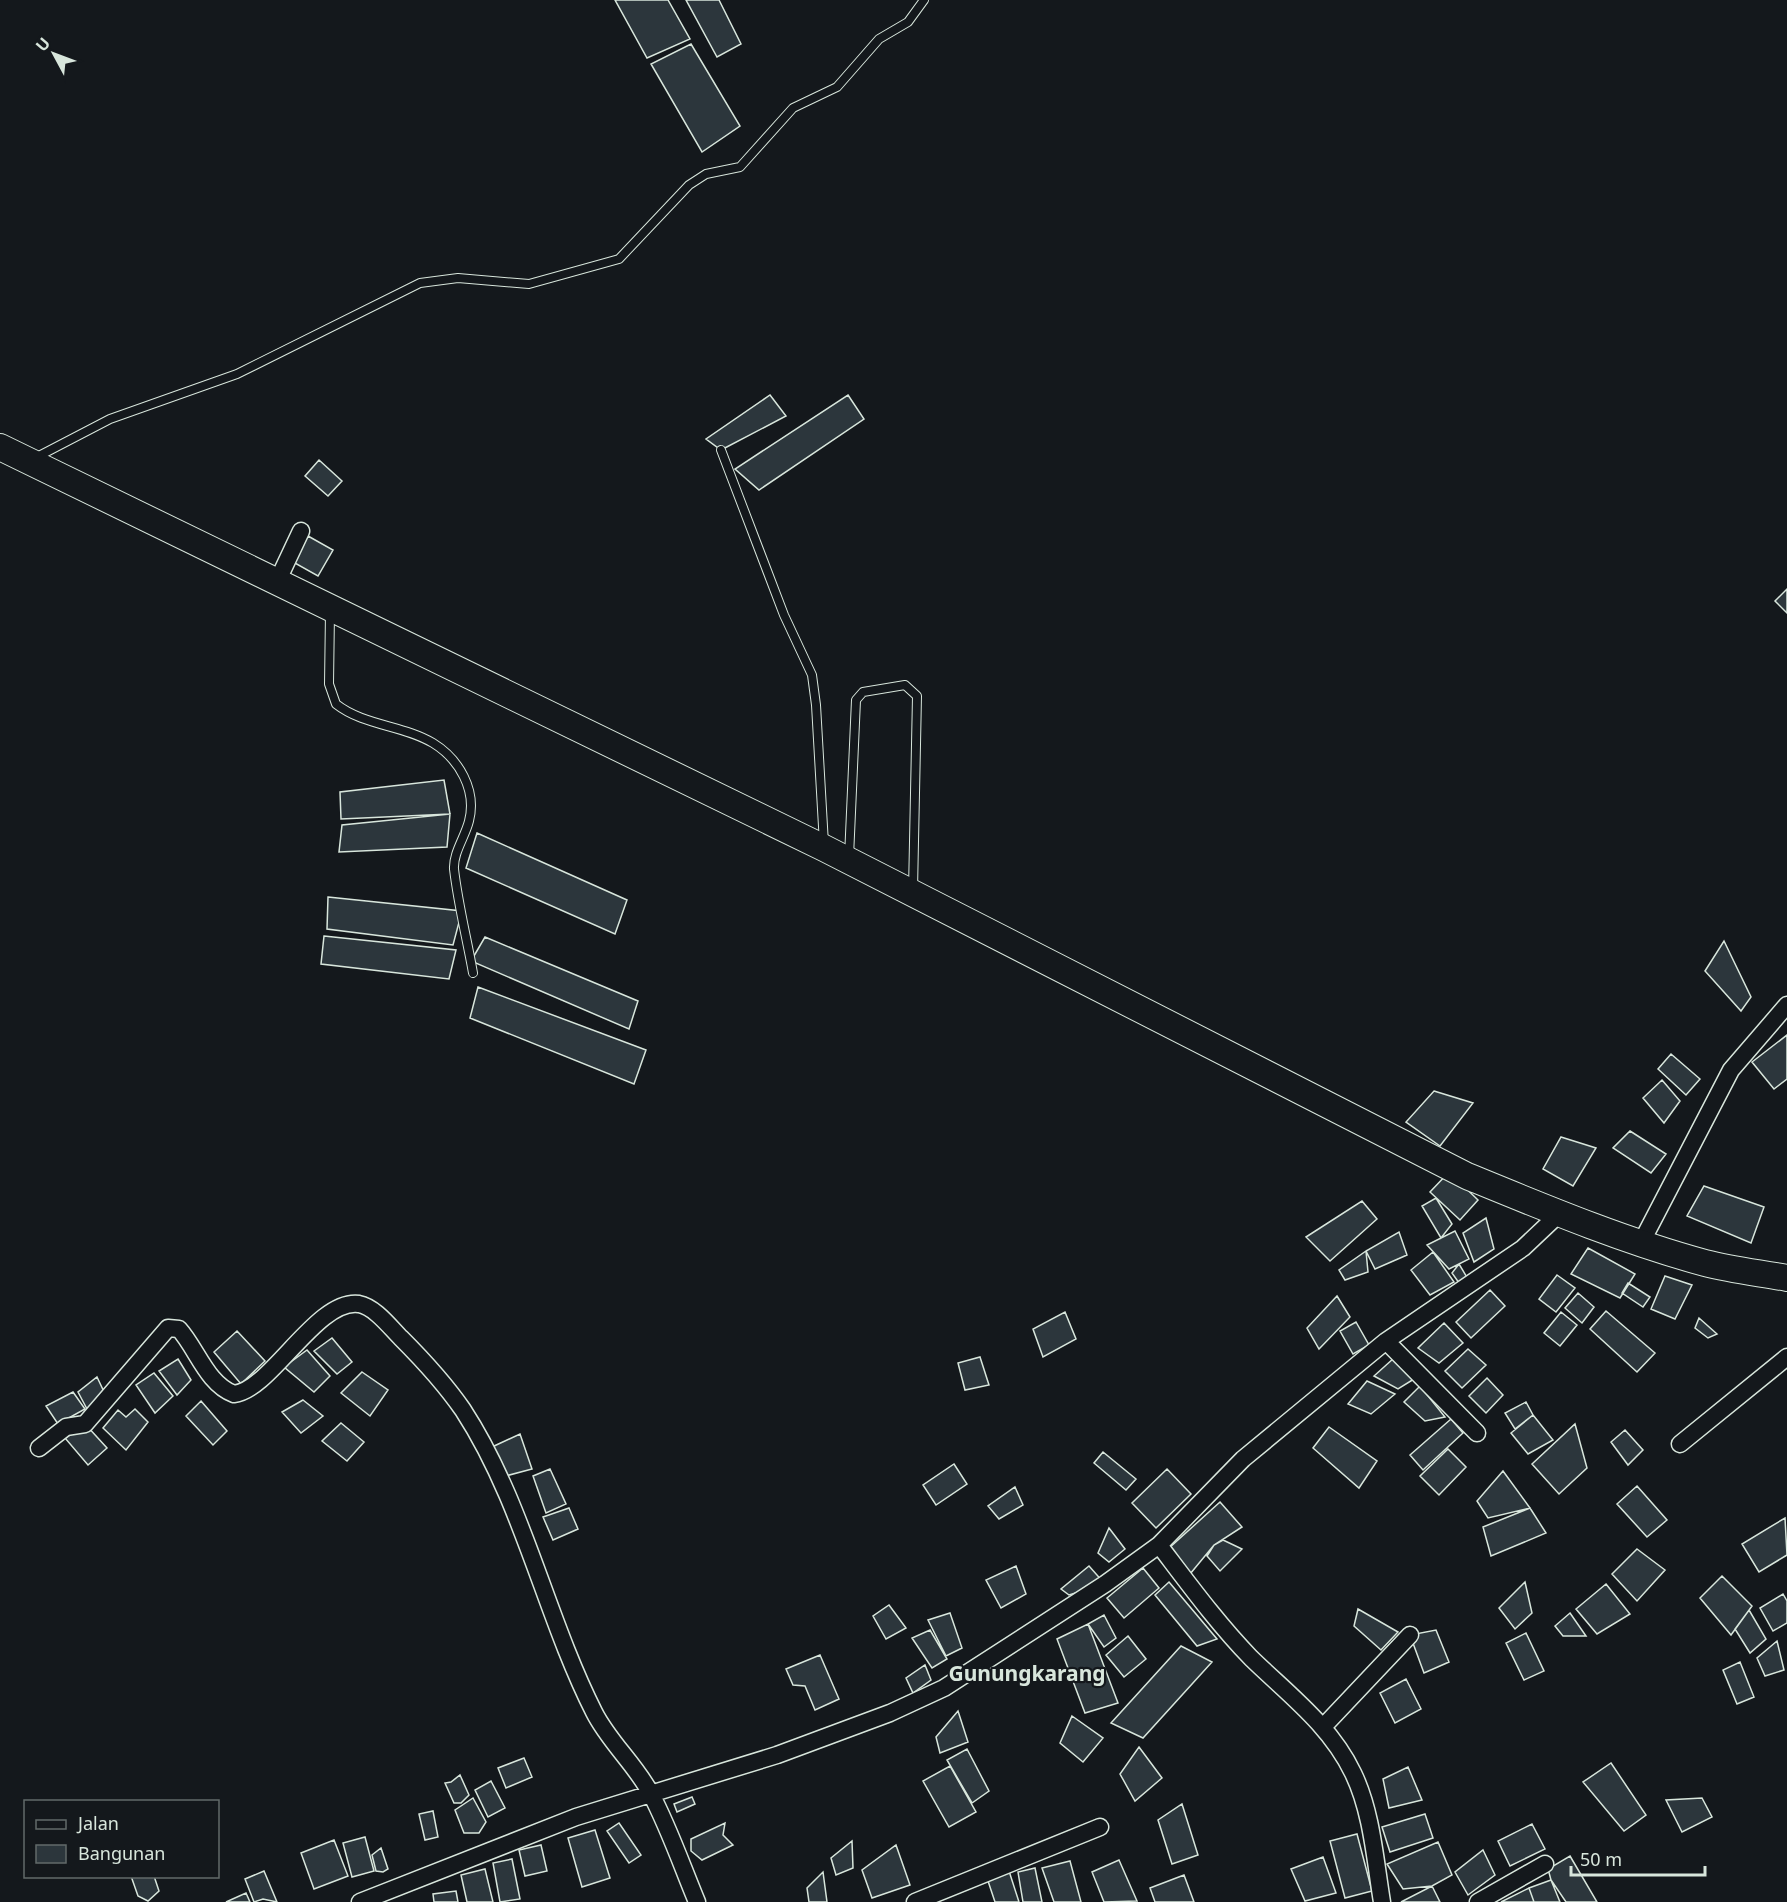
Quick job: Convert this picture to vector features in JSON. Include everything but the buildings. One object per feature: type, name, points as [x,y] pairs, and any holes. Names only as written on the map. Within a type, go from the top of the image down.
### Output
[{"type":"main road","points":[[0,447],[849,860],[1456,1170],[1559,1214],[1641,1243],[1707,1263],[1787,1278]]},
{"type":"street","points":[[277,582],[301,531]]},
{"type":"street","points":[[1641,1243],[1731,1070],[1787,1005]]},
{"type":"street","points":[[360,1902],[543,1829],[650,1793],[777,1755],[890,1713],[944,1688],[1105,1584],[1159,1545],[1243,1459],[1386,1341],[1510,1258],[1559,1214]]},
{"type":"street","points":[[39,1448],[66,1427],[85,1424],[168,1328],[179,1329],[191,1343],[211,1377],[234,1394],[249,1390],[296,1343],[336,1311],[356,1304],[368,1308],[413,1350],[463,1410],[505,1491],[594,1711],[650,1793],[697,1902]]},
{"type":"street","points":[[1386,1341],[1477,1433]]},
{"type":"street","points":[[1680,1444],[1787,1357]]},
{"type":"street","points":[[1159,1545],[1216,1620],[1323,1728],[1341,1750],[1362,1795],[1382,1902]]},
{"type":"street","points":[[1323,1728],[1410,1635]]},
{"type":"street","points":[[915,1902],[1100,1827]]},
{"type":"street","points":[[1478,1902],[1545,1864]]},
{"type":"lane","points":[[29,461],[110,419],[237,374],[420,284],[458,278],[529,284],[619,259],[689,185],[706,174],[740,167],[793,108],[837,87],[879,39],[908,22],[924,0]]},
{"type":"lane","points":[[721,450],[784,615],[812,675],[816,705],[824,848]]},
{"type":"lane","points":[[330,608],[329,684],[336,704],[355,715],[420,736],[434,744],[455,761],[466,782],[471,801],[469,821],[454,868],[473,973]]},
{"type":"lane","points":[[849,860],[856,700],[863,692],[905,686],[917,696],[913,893]]},
{"type":"district","name":"Gunungkarang","points":[[1027,1673]]}]
